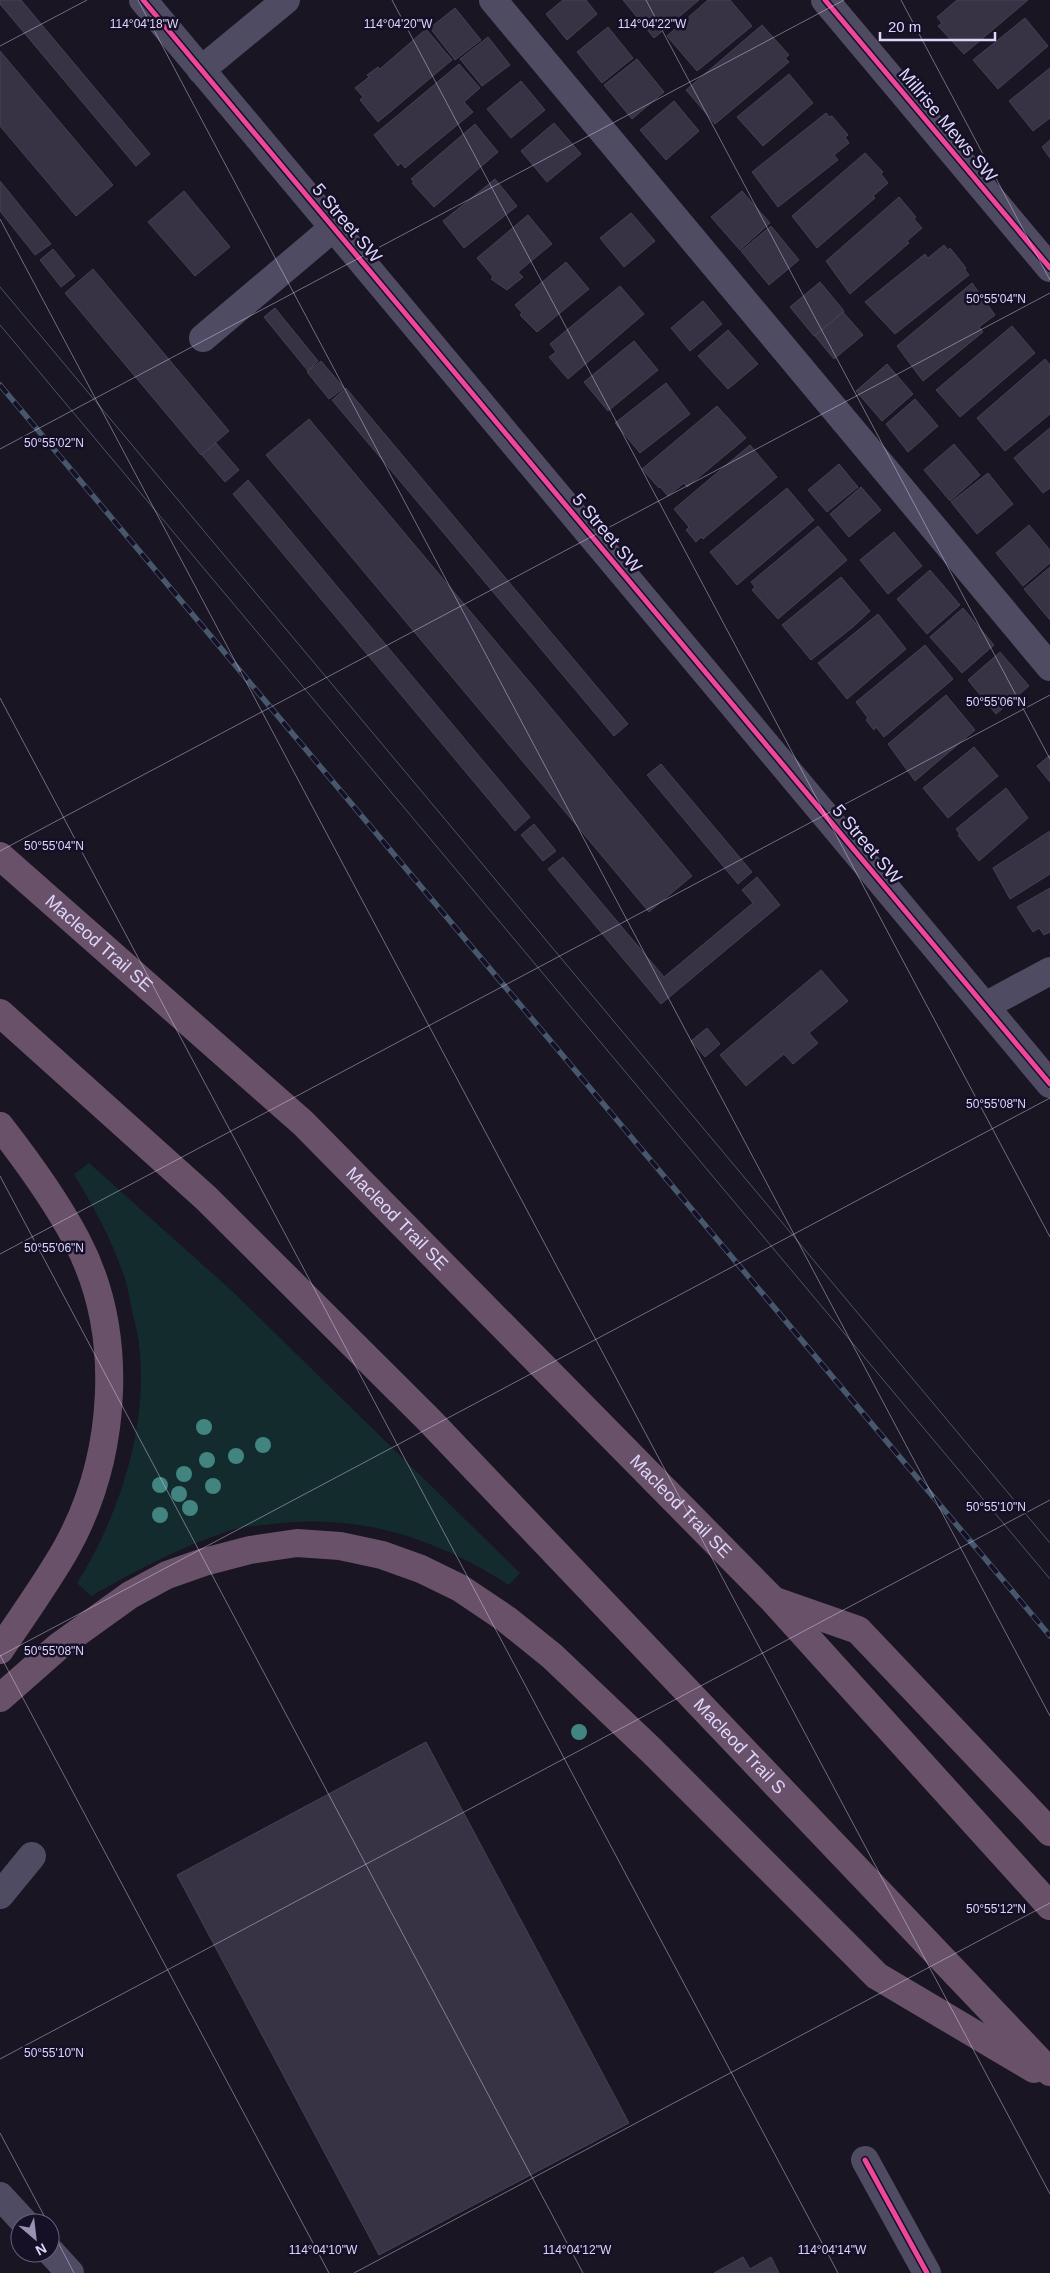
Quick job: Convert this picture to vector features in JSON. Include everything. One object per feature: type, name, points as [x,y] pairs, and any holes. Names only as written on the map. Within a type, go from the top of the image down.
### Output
[{"type":"highway","name":"Macleod Trail SE","points":[[0,856],[303,1123],[774,1601]]},
{"type":"highway","name":"Macleod Trail S","points":[[0,1013],[206,1198],[430,1420],[1050,2072]]},
{"type":"highway","points":[[0,1126],[38,1176],[77,1240],[92,1276],[108,1345],[109,1386],[106,1425],[99,1463],[86,1506],[66,1548],[0,1650]]},
{"type":"highway","points":[[0,1698],[59,1646],[130,1594],[167,1575],[204,1562],[250,1550],[296,1543],[340,1546],[382,1555],[421,1569],[460,1588],[499,1614],[552,1656],[651,1750],[878,1976],[1050,2078]]},
{"type":"highway","points":[[774,1601],[858,1630],[1050,1832]]},
{"type":"highway","points":[[774,1601],[1050,1906]]},
{"type":"street","name":"5 Street SW","points":[[142,0],[1050,1084]]},
{"type":"street","points":[[201,70],[286,0]]},
{"type":"street","points":[[493,0],[1050,667]]},
{"type":"street","name":"Millrise Mews SW","points":[[825,0],[1050,268]]},
{"type":"street","points":[[203,338],[333,228]]},
{"type":"street","points":[[985,1006],[1050,971]]},
{"type":"street","points":[[0,1894],[32,1856]]},
{"type":"street","points":[[865,2160],[927,2273]]},
{"type":"street","points":[[0,2196],[15,2213]]},
{"type":"street","points":[[60,2262],[70,2273]]},
{"type":"green space","points":[[89,1163],[232,1291],[520,1573],[509,1585],[481,1568],[425,1542],[366,1526],[335,1522],[272,1524],[231,1530],[159,1560],[91,1596],[77,1583],[106,1528],[128,1468],[140,1406],[141,1374],[138,1340],[125,1278],[95,1210],[74,1174]]},
{"type":"building","points":[[0,0],[21,0],[150,154],[136,166],[0,4]]},
{"type":"building","points":[[563,0],[586,0],[597,14],[567,40],[546,14]]},
{"type":"building","points":[[623,0],[699,0],[654,38]]},
{"type":"building","points":[[708,0],[730,0],[752,26],[697,71],[667,36]]},
{"type":"building","points":[[957,0],[1028,0],[964,54],[938,26],[942,23],[937,17]]},
{"type":"building","points":[[455,8],[481,40],[455,60],[430,28]]},
{"type":"building","points":[[1025,18],[1048,46],[998,89],[973,60]]},
{"type":"building","points":[[762,25],[789,55],[785,58],[789,62],[715,124],[686,90]]},
{"type":"building","points":[[608,27],[633,58],[602,83],[577,52]]},
{"type":"building","points":[[426,29],[452,60],[378,122],[360,100],[363,97],[355,88],[369,77],[367,75],[378,67],[380,69]]},
{"type":"building","points":[[488,37],[510,65],[482,86],[460,59]]},
{"type":"building","points":[[0,51],[113,185],[76,216],[0,126]]},
{"type":"building","points":[[637,59],[664,92],[632,119],[604,85]]},
{"type":"building","points":[[459,64],[480,88],[464,102],[473,112],[405,168],[401,163],[398,166],[374,135]]},
{"type":"building","points":[[1050,68],[1050,118],[1033,131],[1009,101]]},
{"type":"building","points":[[789,74],[813,103],[763,146],[737,117]]},
{"type":"building","points":[[521,81],[545,110],[511,138],[487,109]]},
{"type":"building","points":[[674,101],[699,131],[666,160],[640,130]]},
{"type":"building","points":[[826,113],[829,117],[832,116],[848,135],[845,137],[849,143],[834,155],[838,160],[778,207],[752,172]]},
{"type":"building","points":[[554,123],[581,154],[547,182],[521,151]]},
{"type":"building","points":[[475,124],[498,152],[434,207],[412,183],[414,182],[411,179]]},
{"type":"building","points":[[1050,140],[1050,158],[1042,147]]},
{"type":"building","points":[[865,153],[883,172],[881,174],[888,183],[873,196],[875,198],[817,248],[792,216]]},
{"type":"building","points":[[495,179],[517,206],[464,248],[443,221]]},
{"type":"building","points":[[0,181],[51,244],[35,255],[0,211]]},
{"type":"building","points":[[184,191],[230,247],[195,276],[148,222]]},
{"type":"building","points":[[742,191],[770,223],[740,250],[711,217]]},
{"type":"building","points":[[899,197],[916,217],[914,219],[922,228],[907,241],[909,243],[850,294],[826,261]]},
{"type":"building","points":[[631,213],[655,241],[624,267],[600,238]]},
{"type":"building","points":[[528,215],[552,244],[518,272],[523,277],[507,290],[491,279],[493,277],[477,258]]},
{"type":"building","points":[[771,226],[799,260],[769,285],[741,251]]},
{"type":"building","points":[[944,245],[948,250],[950,248],[966,268],[965,270],[969,275],[895,334],[865,302],[925,254],[928,258]]},
{"type":"building","points":[[53,249],[75,276],[61,287],[40,260]]},
{"type":"building","points":[[566,262],[589,289],[537,332],[520,315],[522,313],[515,305]]},
{"type":"building","points":[[93,269],[229,431],[201,455],[65,293]]},
{"type":"building","points":[[820,282],[844,311],[814,336],[790,307]]},
{"type":"building","points":[[972,283],[995,315],[979,327],[983,332],[923,381],[897,346]]},
{"type":"building","points":[[620,286],[644,314],[568,379],[549,357],[556,352],[550,344]]},
{"type":"building","points":[[703,301],[722,324],[690,351],[671,328]]},
{"type":"building","points":[[275,308],[318,361],[308,371],[264,317]]},
{"type":"building","points":[[843,312],[863,335],[834,359],[815,336]]},
{"type":"building","points":[[1012,326],[1035,353],[960,417],[936,390]]},
{"type":"building","points":[[728,330],[758,364],[728,389],[698,356]]},
{"type":"building","points":[[634,341],[658,370],[608,411],[584,382]]},
{"type":"building","points":[[1045,359],[1050,365],[1050,414],[1005,451],[977,418]]},
{"type":"building","points":[[321,361],[344,388],[329,399],[307,372]]},
{"type":"building","points":[[887,364],[913,394],[882,421],[856,391]]},
{"type":"building","points":[[666,383],[690,414],[640,453],[615,423]]},
{"type":"building","points":[[346,388],[628,724],[614,736],[332,400]]},
{"type":"building","points":[[915,399],[938,426],[908,452],[886,424]]},
{"type":"building","points":[[717,406],[746,438],[687,487],[684,483],[668,496],[642,469]]},
{"type":"building","points":[[309,419],[692,876],[649,912],[266,455]]},
{"type":"building","points":[[1050,428],[1050,488],[1043,493],[1014,458]]},
{"type":"building","points":[[216,443],[239,470],[225,482],[202,455]]},
{"type":"building","points":[[954,444],[980,475],[950,501],[924,470]]},
{"type":"building","points":[[750,445],[777,477],[703,539],[701,537],[696,542],[686,530],[689,527],[674,509]]},
{"type":"building","points":[[839,464],[858,487],[827,512],[808,490]]},
{"type":"building","points":[[988,473],[1013,504],[977,534],[951,502]]},
{"type":"building","points":[[248,480],[530,817],[515,831],[233,494]]},
{"type":"building","points":[[861,487],[881,510],[849,537],[830,514]]},
{"type":"building","points":[[787,488],[814,520],[737,585],[710,552]]},
{"type":"building","points":[[1029,525],[1050,550],[1050,563],[1023,586],[996,553]]},
{"type":"building","points":[[818,526],[847,560],[778,619],[752,590],[755,587],[751,582]]},
{"type":"building","points":[[894,532],[922,566],[888,594],[860,560]]},
{"type":"building","points":[[1050,567],[1050,620],[1024,589]]},
{"type":"building","points":[[930,570],[960,605],[927,634],[897,599]]},
{"type":"building","points":[[841,577],[870,611],[811,660],[782,625]]},
{"type":"building","points":[[963,608],[994,645],[962,673],[930,637]]},
{"type":"building","points":[[878,614],[906,649],[847,699],[818,663]]},
{"type":"building","points":[[925,645],[953,679],[884,737],[876,727],[874,730],[866,720],[868,718],[856,702]]},
{"type":"building","points":[[1000,652],[1029,686],[996,714],[968,680]]},
{"type":"building","points":[[946,695],[975,730],[915,781],[888,744]]},
{"type":"building","points":[[974,747],[998,776],[948,818],[923,788]]},
{"type":"building","points":[[1050,755],[1050,782],[1037,766]]},
{"type":"building","points":[[661,764],[752,872],[738,884],[647,775]]},
{"type":"building","points":[[1006,788],[1028,818],[979,861],[958,835],[960,834],[956,829]]},
{"type":"building","points":[[534,824],[556,851],[543,861],[521,835]]},
{"type":"building","points":[[1050,831],[1050,874],[1010,899],[993,868]]},
{"type":"building","points":[[563,857],[664,977],[753,903],[742,890],[757,877],[780,905],[661,1004],[548,869]]},
{"type":"building","points":[[1050,888],[1050,932],[1044,935],[1039,928],[1033,932],[1017,907]]},
{"type":"building","points":[[821,970],[848,1001],[809,1033],[818,1043],[793,1064],[784,1054],[746,1086],[720,1055]]},
{"type":"building","points":[[707,1028],[720,1044],[705,1057],[691,1041]]},
{"type":"building","points":[[426,1742],[629,2123],[379,2255],[177,1875]]},
{"type":"building","points":[[743,2257],[750,2269],[771,2257],[779,2273],[714,2273]]},
{"type":"tram line","points":[[0,287],[1050,1543]]},
{"type":"tram line","points":[[0,325],[1050,1579]]},
{"type":"railway","points":[[0,385],[1050,1636]]},
{"type":"cycle path","points":[[143,0],[1050,1084]]},
{"type":"cycle path","points":[[825,0],[1050,268]]},
{"type":"cycle path","points":[[865,2160],[927,2273]]}]
